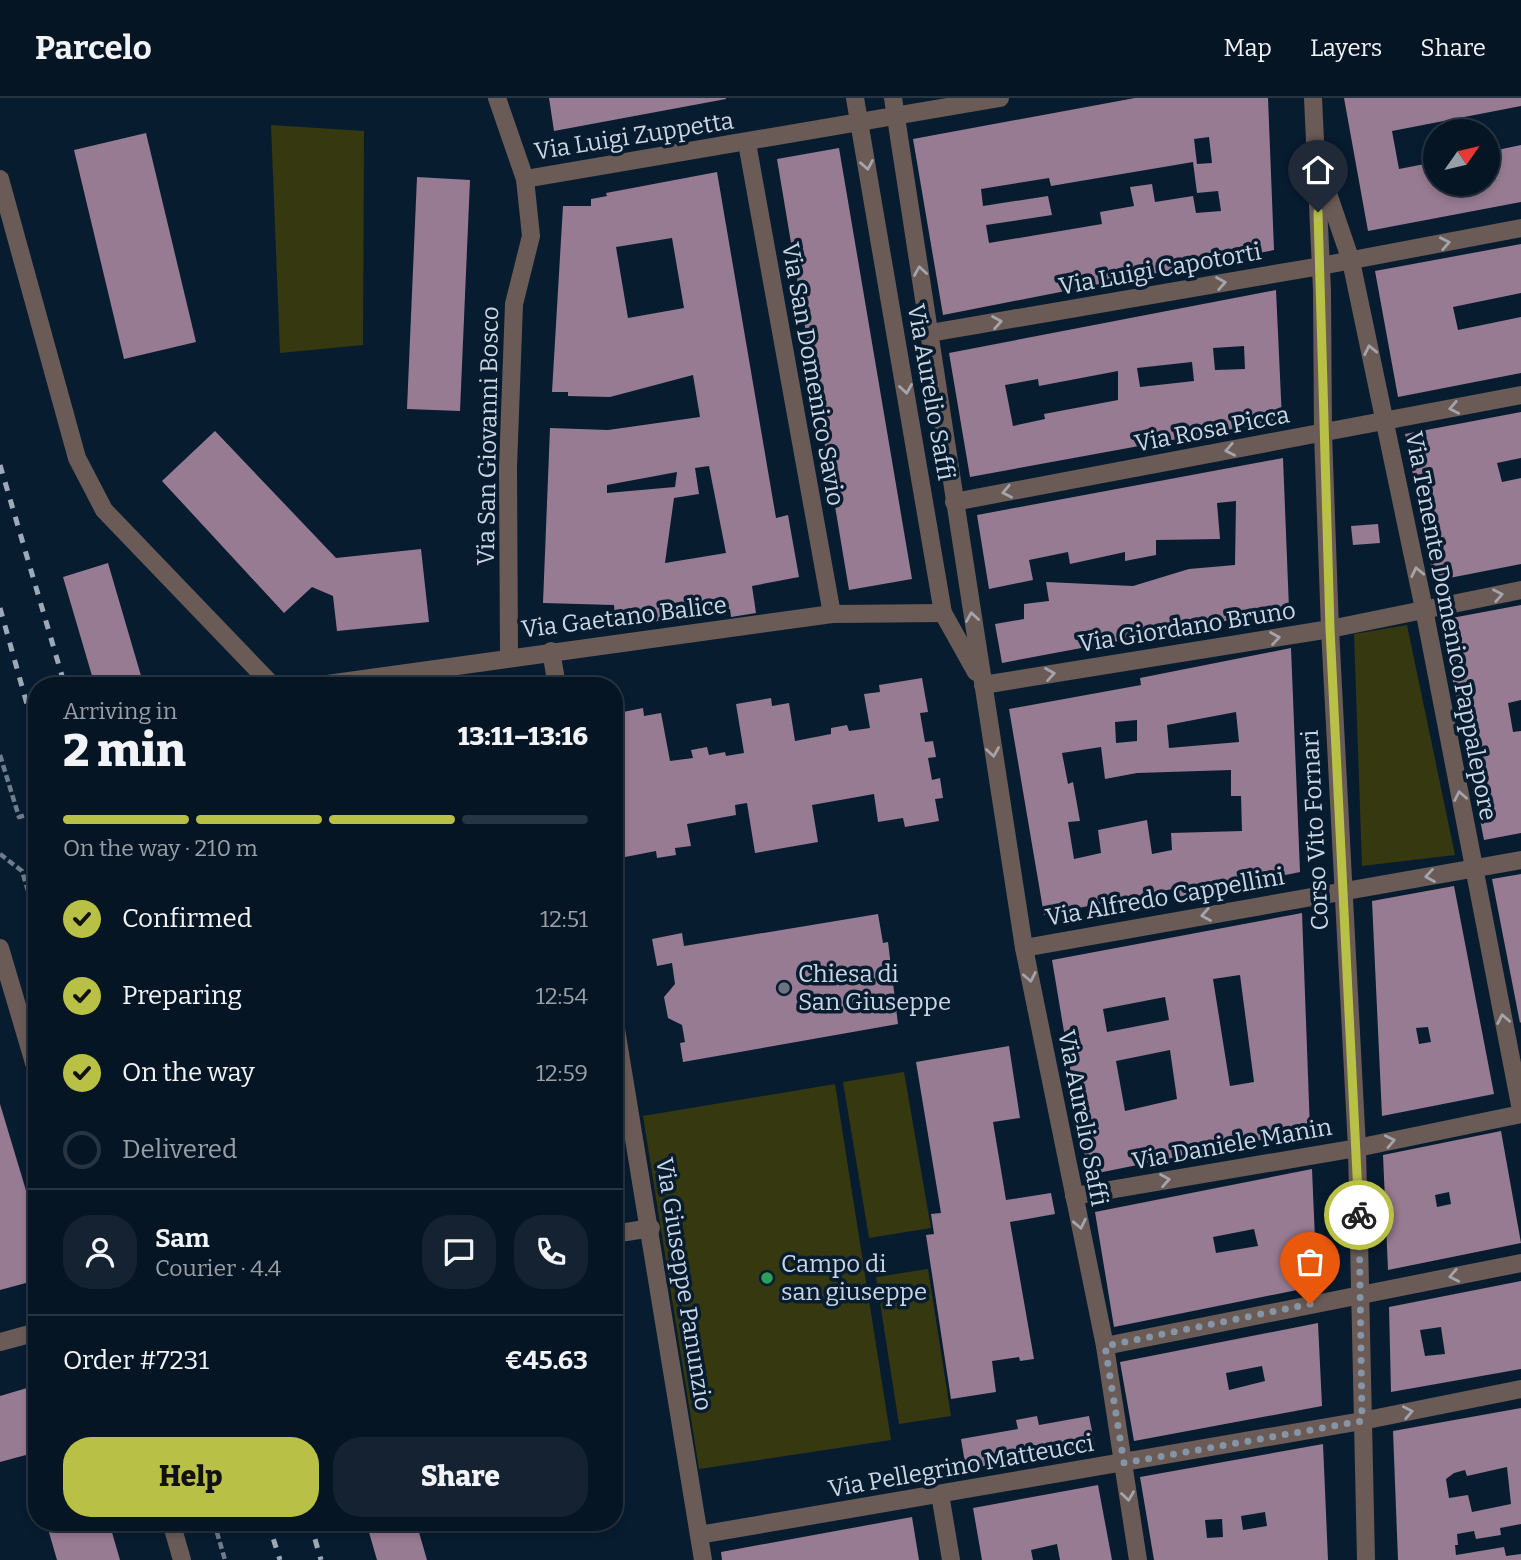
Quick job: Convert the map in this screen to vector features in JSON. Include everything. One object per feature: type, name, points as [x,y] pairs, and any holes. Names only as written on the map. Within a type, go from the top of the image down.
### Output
[{"type":"street","name":"Via San Giovanni Bosco","points":[[497,98],[525,179],[531,236],[514,304],[508,467],[509,657]]},
{"type":"street","name":"Via Aurelio Saffi","points":[[855,98],[943,613],[983,685]]},
{"type":"street","name":"Via Aurelio Saffi","points":[[893,98],[1024,948],[1105,1346],[1138,1560]]},
{"type":"street","name":"Via Luigi Zuppetta","points":[[525,179],[1000,98]]},
{"type":"street","name":"Corso Vito Fornari","points":[[1313,98],[1321,266],[1323,433],[1330,629],[1357,1148],[1366,1560]]},
{"type":"street","name":"Via San Domenico Savio","points":[[747,143],[832,614]]},
{"type":"street","name":"Via Tenente Domenico Pappalepore","points":[[1316,157],[1352,261],[1424,609],[1521,1112]]},
{"type":"street","points":[[0,179],[77,458],[104,510],[264,677]]},
{"type":"street","name":"Via Luigi Capotorti","points":[[930,333],[1352,261],[1521,228]]},
{"type":"street","name":"Via Rosa Picca","points":[[954,502],[1521,395]]},
{"type":"street","name":"Via Giordano Bruno","points":[[983,685],[1330,629],[1521,590]]},
{"type":"street","name":"Via Gaetano Balice","points":[[374,677],[832,614],[943,613]]},
{"type":"street","points":[[551,651],[555,677]]},
{"type":"street","name":"Via Alfredo Cappellini","points":[[1024,948],[1521,860]]},
{"type":"street","points":[[0,948],[28,1043]]},
{"type":"street","name":"Via Giuseppe Panunzio","points":[[623,1068],[703,1560]]},
{"type":"street","name":"Via Daniele Manin","points":[[1074,1196],[1357,1148],[1521,1112]]},
{"type":"street","points":[[623,1233],[651,1228]]},
{"type":"street","points":[[1105,1346],[1521,1263]]},
{"type":"street","points":[[0,1342],[28,1334]]},
{"type":"street","name":"Via Pellegrino Matteucci","points":[[699,1535],[1362,1421],[1521,1389]]},
{"type":"street","points":[[940,1494],[951,1560]]},
{"type":"street","points":[[174,1531],[182,1560]]},
{"type":"path","points":[[0,755],[19,817],[28,814]]},
{"type":"path","points":[[0,854],[22,871],[28,891]]},
{"type":"path","points":[[217,1531],[225,1560]]},
{"type":"green space","points":[[271,125],[364,131],[363,345],[280,353]]},
{"type":"green space","points":[[1407,625],[1455,855],[1362,866],[1354,634]]},
{"type":"green space","points":[[904,1072],[931,1228],[869,1238],[843,1082]]},
{"type":"green space","name":"Campo di san giuseppe","points":[[835,1084],[891,1440],[699,1469],[643,1116]]},
{"type":"green space","points":[[928,1269],[951,1416],[899,1424],[876,1277]]},
{"type":"building","points":[[549,98],[726,98],[726,99],[554,131]]},
{"type":"building","points":[[1135,98],[1268,98],[1274,250],[943,315],[913,139]],"holes":[[[1209,137],[1212,163],[1197,164],[1194,139]],[[1193,162],[1197,193],[1218,191],[1221,211],[1196,213],[1193,196],[1155,202],[1152,184],[1130,187],[1134,206],[1100,212],[1102,224],[989,243],[986,225],[1052,215],[1048,196],[983,206],[981,189],[1049,178],[1051,186]]]},
{"type":"building","points":[[1344,98],[1521,98],[1521,106],[1454,119],[1423,119],[1423,125],[1392,131],[1399,169],[1423,164],[1423,196],[1500,196],[1500,149],[1521,145],[1521,202],[1368,231]]},
{"type":"building","points":[[146,133],[196,342],[124,359],[74,150]]},
{"type":"building","points":[[839,148],[912,579],[849,590],[777,159]]},
{"type":"building","points":[[717,172],[776,518],[788,515],[799,577],[752,586],[756,613],[731,617],[730,609],[616,628],[614,605],[543,603],[550,428],[608,430],[700,417],[693,375],[610,397],[568,396],[568,392],[552,392],[563,206],[591,206],[591,199],[607,196],[606,193]],"holes":[[[672,238],[684,308],[628,318],[616,247]],[[709,466],[726,553],[665,563],[674,498],[699,494],[695,468]],[[677,472],[675,487],[607,493],[607,485]]]},
{"type":"building","points":[[417,177],[470,180],[460,411],[407,409]]},
{"type":"building","points":[[1521,244],[1521,293],[1453,307],[1458,330],[1521,317],[1521,373],[1398,397],[1375,271]]},
{"type":"building","points":[[1276,290],[1282,420],[970,477],[949,353]],"holes":[[[1244,346],[1245,369],[1215,370],[1213,348]],[[1192,362],[1194,381],[1140,387],[1137,368]],[[1118,371],[1118,400],[1044,414],[1045,419],[1013,426],[1005,385],[1038,379],[1039,386]]]},
{"type":"building","points":[[1521,412],[1521,458],[1497,463],[1502,482],[1521,478],[1521,564],[1434,581],[1405,434]]},
{"type":"building","points":[[215,431],[336,558],[421,549],[429,622],[337,631],[333,596],[312,587],[284,613],[162,481]]},
{"type":"building","points":[[1283,458],[1289,609],[1002,663],[995,624],[1024,619],[1024,604],[1049,601],[1046,582],[1133,586],[1189,569],[1235,565],[1236,501],[1217,503],[1220,539],[1156,540],[1156,555],[1125,561],[1125,552],[1070,564],[1068,552],[1029,560],[1033,580],[989,589],[977,515]]},
{"type":"building","points":[[1378,524],[1380,543],[1353,545],[1351,526]]},
{"type":"building","points":[[108,563],[141,677],[92,677],[63,577]]},
{"type":"building","points":[[1521,605],[1521,700],[1508,703],[1513,732],[1521,731],[1521,833],[1484,840],[1441,620]]},
{"type":"building","points":[[1291,648],[1300,872],[1178,897],[1177,888],[1044,915],[1009,709],[1141,685],[1140,678]],"holes":[[[1236,712],[1239,742],[1169,748],[1167,725]],[[1137,720],[1137,741],[1116,743],[1115,722]],[[1101,747],[1105,779],[1137,773],[1231,770],[1231,796],[1241,796],[1242,831],[1171,833],[1172,850],[1152,854],[1147,820],[1098,830],[1101,853],[1074,859],[1068,822],[1080,821],[1073,782],[1068,784],[1062,753]]]},
{"type":"building","points":[[922,678],[928,712],[920,713],[925,742],[933,741],[936,757],[928,758],[932,780],[940,778],[943,798],[935,799],[939,821],[905,827],[903,818],[878,822],[874,794],[812,805],[818,842],[755,853],[747,803],[735,805],[736,815],[687,824],[691,846],[675,848],[676,855],[657,858],[656,851],[625,857],[623,712],[643,708],[644,716],[661,713],[670,761],[693,758],[691,750],[707,747],[709,755],[725,752],[726,756],[744,753],[736,704],[771,698],[772,706],[789,703],[795,741],[831,734],[831,728],[847,725],[849,731],[870,728],[864,694],[880,692],[879,685]]},
{"type":"building","points":[[1521,874],[1521,1022],[1520,1023],[1492,879]]},
{"type":"building","points":[[1454,886],[1494,1094],[1382,1116],[1372,901]],"holes":[[[1428,1027],[1431,1042],[1419,1044],[1416,1028]]]},
{"type":"building","points":[[1302,913],[1310,1130],[1088,1175],[1052,960]],"holes":[[[1240,975],[1254,1082],[1230,1086],[1213,979]],[[1165,997],[1169,1020],[1107,1032],[1103,1009]],[[1170,1050],[1177,1099],[1125,1111],[1116,1061]]]},
{"type":"building","name":"Chiesa di San Giuseppe","points":[[878,914],[883,943],[888,942],[898,1024],[683,1062],[680,1043],[685,1042],[682,1025],[668,1018],[664,997],[675,984],[672,963],[657,966],[652,939],[682,933],[684,946]]},
{"type":"building","points":[[1009,1046],[1020,1118],[993,1122],[1006,1200],[1051,1193],[1055,1214],[1010,1222],[1034,1359],[1020,1361],[1019,1357],[992,1361],[996,1392],[951,1399],[926,1235],[934,1234],[931,1214],[941,1213],[916,1062]]},
{"type":"building","points":[[0,1104],[28,1197],[28,1282],[0,1290]]},
{"type":"building","points":[[1501,1131],[1521,1243],[1388,1270],[1383,1155]],"holes":[[[1449,1192],[1451,1204],[1437,1207],[1435,1195]]]},
{"type":"building","points":[[1312,1169],[1317,1286],[1114,1327],[1095,1212]],"holes":[[[1254,1229],[1258,1246],[1216,1253],[1213,1237]]]},
{"type":"building","points":[[1521,1281],[1521,1369],[1391,1392],[1389,1307]],"holes":[[[1441,1327],[1445,1354],[1425,1356],[1420,1330]]]},
{"type":"building","points":[[1318,1323],[1322,1406],[1134,1441],[1120,1362]],"holes":[[[1262,1366],[1265,1381],[1229,1390],[1226,1373]]]},
{"type":"building","points":[[28,1388],[28,1462],[26,1455],[0,1462],[0,1396]]},
{"type":"building","points":[[1521,1408],[1521,1524],[1500,1528],[1501,1535],[1476,1539],[1474,1531],[1457,1534],[1458,1545],[1455,1545],[1456,1555],[1504,1547],[1506,1556],[1521,1554],[1521,1560],[1398,1560],[1393,1431]],"holes":[[[1507,1467],[1511,1504],[1472,1512],[1468,1495],[1449,1498],[1446,1479],[1465,1470],[1467,1476]]]},
{"type":"building","points":[[1037,1416],[1039,1425],[1089,1416],[1095,1446],[966,1469],[961,1439],[1018,1429],[1016,1420]]},
{"type":"building","points":[[1323,1444],[1328,1560],[1154,1560],[1140,1477]],"holes":[[[1265,1512],[1267,1526],[1243,1530],[1241,1516]],[[1222,1519],[1223,1537],[1207,1538],[1205,1520]]]},
{"type":"building","points":[[1098,1485],[1112,1560],[1060,1560],[1057,1544],[1031,1550],[1033,1560],[982,1560],[973,1508]]},
{"type":"building","points":[[912,1517],[919,1560],[722,1560],[721,1552]]},
{"type":"building","points":[[49,1531],[112,1531],[120,1560],[57,1560]]},
{"type":"building","points":[[369,1531],[419,1531],[427,1560],[377,1560]]},
{"type":"railway","points":[[0,465],[62,677]]},
{"type":"railway","points":[[0,608],[28,708]]},
{"type":"railway","points":[[271,1531],[280,1560]]},
{"type":"railway","points":[[313,1531],[321,1560]]},
{"type":"way so far","points":[[1310,1304],[1105,1346],[1124,1463],[1362,1421],[1359,1215]]},
{"type":"place","name":"Chiesa di San Giuseppe","points":[[784,988]]},
{"type":"place","name":"Campo di san giuseppe","points":[[767,1278]]},
{"type":"route","points":[[1318,212],[1330,629],[1359,1215]]}]
